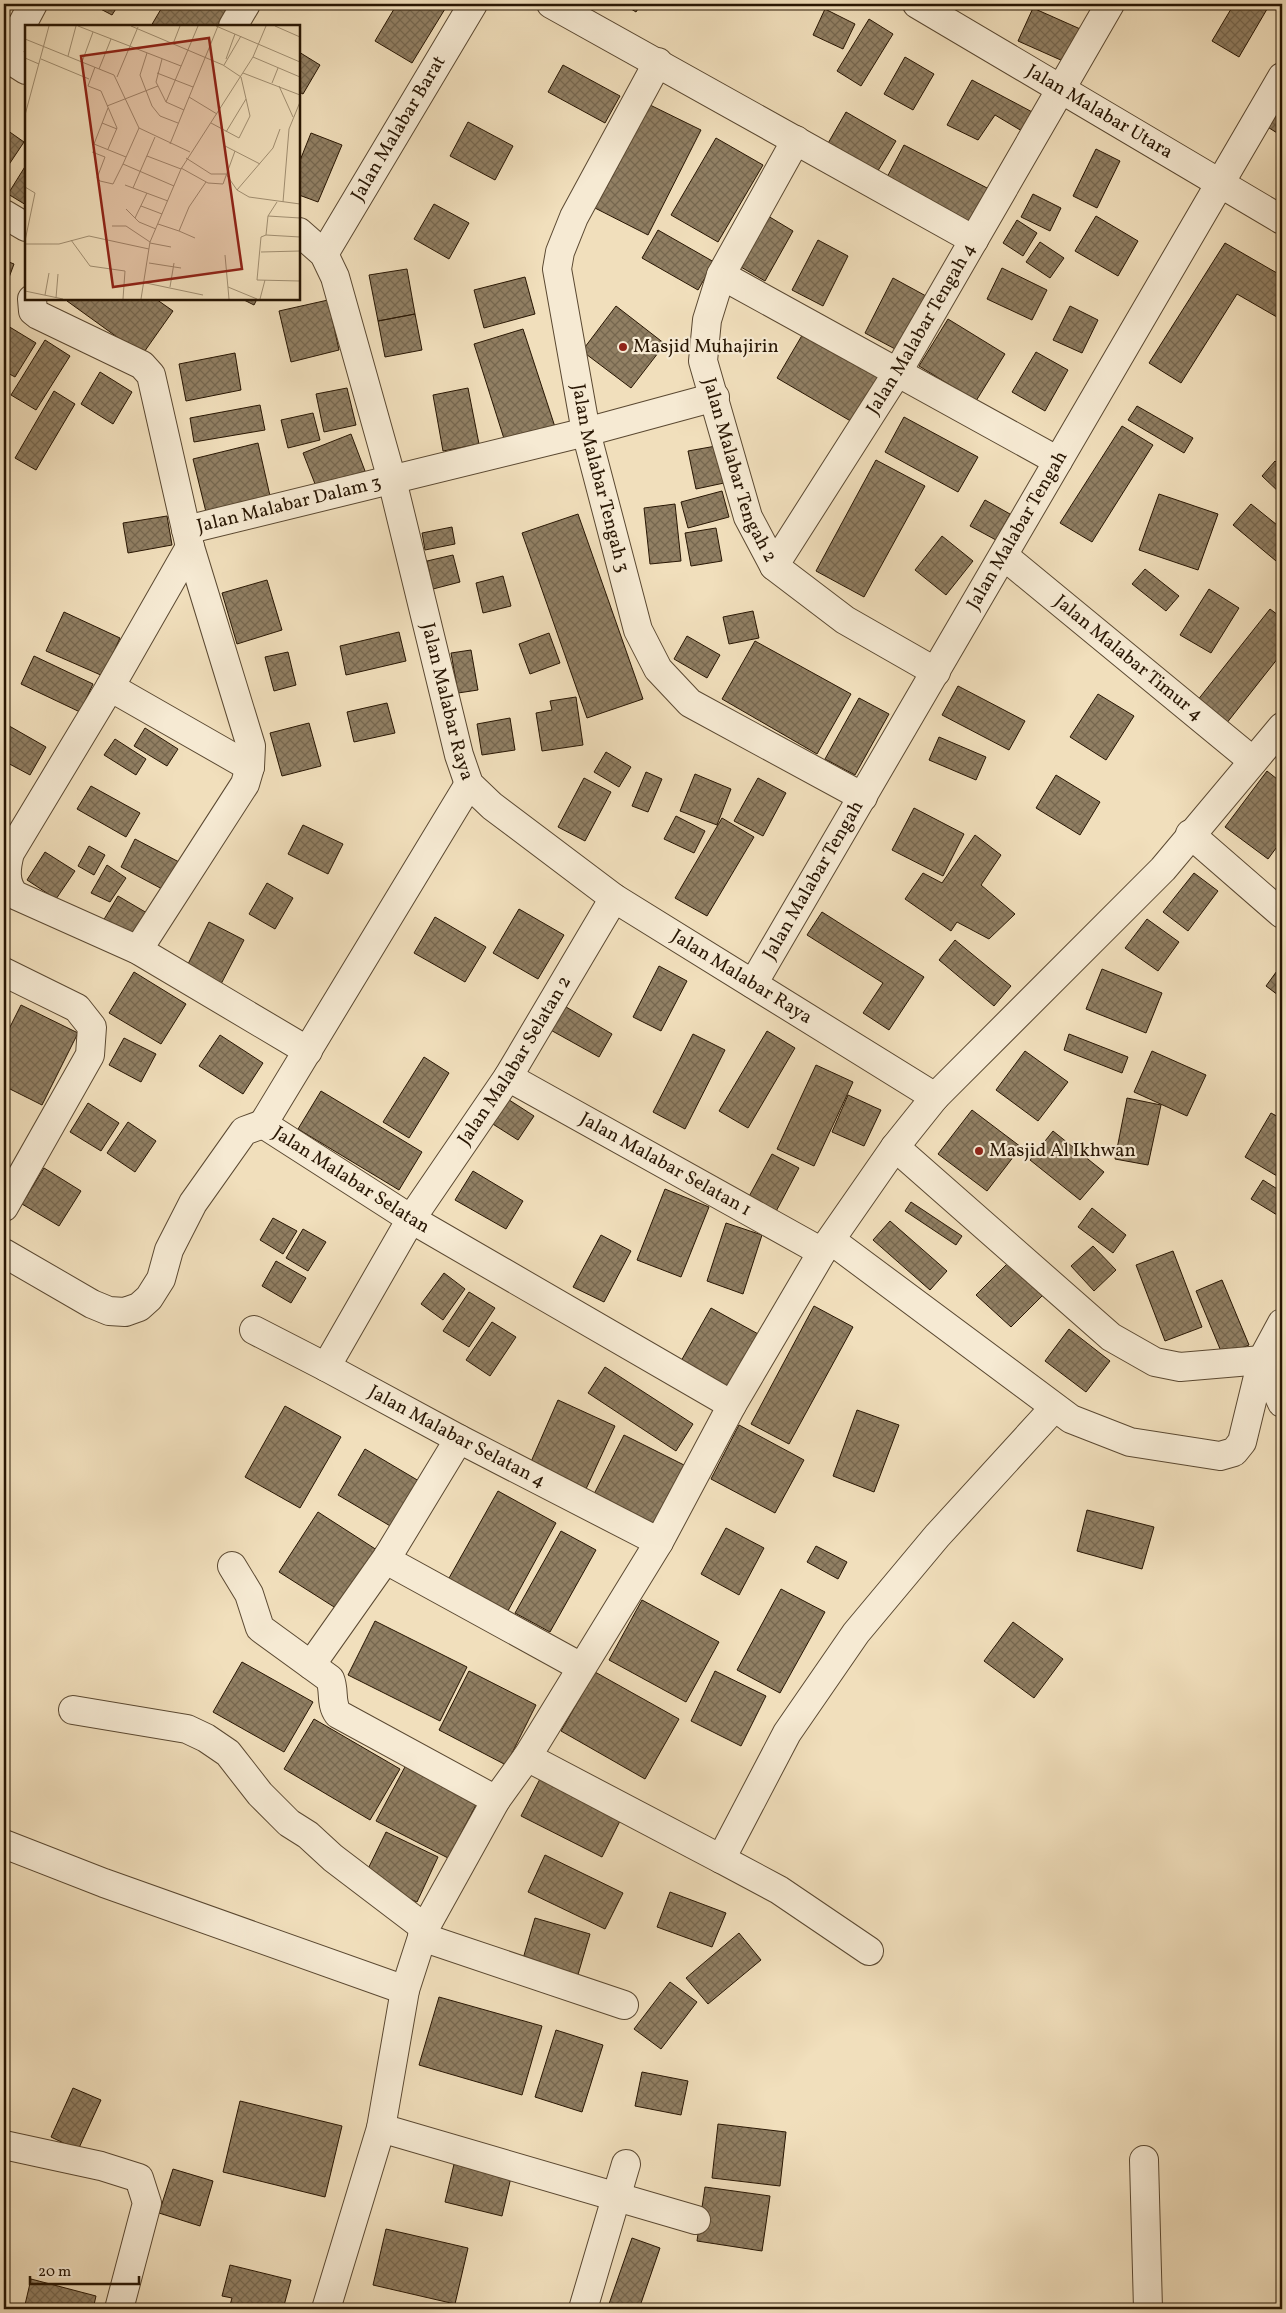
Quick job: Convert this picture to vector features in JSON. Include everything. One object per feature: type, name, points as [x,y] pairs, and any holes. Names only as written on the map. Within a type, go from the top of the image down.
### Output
[{"type":"street","points":[[25,25],[33,4]]},
{"type":"street","points":[[234,25],[246,4]]},
{"type":"street","name":"Jalan Malabar Barat","points":[[324,254],[473,4]]},
{"type":"street","points":[[551,4],[974,240]]},
{"type":"street","name":"Jalan Malabar Utara","points":[[918,4],[1282,220]]},
{"type":"street","name":"Jalan Malabar Tengah 4","points":[[774,566],[897,373],[1110,4]]},
{"type":"street","points":[[12,61],[25,26]]},
{"type":"street","name":"Jalan Malabar Tengah 3","points":[[658,62],[574,217],[560,252],[557,269],[558,284],[586,432],[635,620],[658,669],[690,703],[863,797]]},
{"type":"street","name":"Jalan Malabar Tengah","points":[[753,984],[1282,78]]},
{"type":"street","name":"Jalan Malabar Tengah 2","points":[[796,140],[721,275],[707,320],[703,361],[715,396],[732,465],[748,517],[774,566],[845,620],[936,672]]},
{"type":"street","points":[[4,214],[25,226]]},
{"type":"street","name":"Jalan Malabar Raya","points":[[300,233],[324,254],[335,277],[392,480],[459,755],[469,784],[492,806],[614,898],[935,1097]]},
{"type":"street","points":[[721,275],[1058,461]]},
{"type":"street","points":[[32,300],[34,311],[38,315],[142,366],[151,375],[188,538],[251,746],[250,767],[245,784],[138,950]]},
{"type":"street","name":"Jalan Malabar Dalam 3","points":[[188,538],[392,480],[586,432],[715,396]]},
{"type":"street","points":[[188,538],[110,687],[10,853],[7,864],[8,887],[15,895],[138,950],[308,1051]]},
{"type":"street","name":"Jalan Malabar Timur 4","points":[[1004,556],[1253,761]]},
{"type":"street","points":[[110,687],[250,767]]},
{"type":"street","points":[[326,2309],[381,2128],[405,1990],[424,1933],[496,1800],[527,1757],[659,1542],[732,1405],[827,1247],[895,1147],[935,1097],[1163,869],[1190,834],[1282,727]]},
{"type":"street","name":"Jalan Malabar Selatan","points":[[469,784],[263,1124],[411,1219],[732,1405]]},
{"type":"street","points":[[1190,834],[1282,914]]},
{"type":"street","name":"Jalan Malabar Selatan 2","points":[[326,1367],[411,1219],[508,1077],[614,898]]},
{"type":"street","points":[[4,972],[77,1008],[92,1028],[90,1055],[4,1207]]},
{"type":"street","name":"Jalan Malabar Selatan 1","points":[[508,1077],[827,1247],[1071,1419],[1130,1442],[1220,1456],[1234,1452],[1242,1442],[1262,1360],[1282,1323]]},
{"type":"street","points":[[4,1252],[92,1304],[109,1310],[125,1312],[139,1308],[149,1298],[161,1279],[169,1250],[193,1203],[244,1131],[263,1124]]},
{"type":"street","points":[[895,1147],[1112,1337],[1155,1362],[1180,1366],[1262,1360],[1282,1403]]},
{"type":"street","name":"Jalan Malabar Selatan 4","points":[[254,1330],[659,1542]]},
{"type":"street","points":[[721,1860],[787,1733],[856,1633],[937,1536],[1054,1408]]},
{"type":"street","points":[[311,1665],[388,1556],[459,1439]]},
{"type":"street","points":[[388,1556],[399,1567],[581,1667]]},
{"type":"street","points":[[232,1566],[249,1594],[260,1628],[330,1679],[333,1707],[338,1714],[496,1800]]},
{"type":"street","points":[[73,1710],[187,1730],[206,1738],[228,1753],[260,1794],[289,1822],[308,1835],[424,1933],[624,2005]]},
{"type":"street","points":[[527,1757],[779,1890],[869,1951]]},
{"type":"street","points":[[4,1844],[104,1883],[405,1990]]},
{"type":"street","points":[[381,2128],[696,2220]]},
{"type":"street","points":[[4,2145],[101,2166],[139,2178],[147,2203],[119,2309]]},
{"type":"street","points":[[1144,2160],[1148,2309]]},
{"type":"street","points":[[583,2309],[626,2164]]},
{"type":"building","points":[[91,4],[119,4],[112,15]]},
{"type":"building","points":[[164,4],[231,4],[219,25],[152,25]]},
{"type":"building","points":[[397,4],[448,4],[412,63],[375,41]]},
{"type":"building","points":[[623,4],[641,4],[636,12]]},
{"type":"building","points":[[1234,4],[1270,4],[1239,57],[1212,41]]},
{"type":"building","points":[[1033,8],[1087,32],[1072,65],[1018,41]]},
{"type":"building","points":[[825,9],[855,24],[843,49],[813,35]]},
{"type":"building","points":[[869,19],[893,34],[861,86],[837,71]]},
{"type":"building","points":[[300,53],[320,65],[303,94],[300,92]]},
{"type":"building","points":[[905,57],[934,74],[913,110],[884,94]]},
{"type":"building","points":[[563,65],[620,96],[605,123],[548,92]]},
{"type":"building","points":[[972,80],[1036,114],[1027,134],[995,115],[978,140],[947,125]]},
{"type":"building","points":[[1282,100],[1282,136],[1266,126]]},
{"type":"building","points":[[646,103],[701,130],[648,235],[593,207]]},
{"type":"building","points":[[846,112],[896,141],[876,174],[827,145]]},
{"type":"building","points":[[468,122],[513,146],[495,180],[450,156]]},
{"type":"building","points":[[4,128],[24,142],[4,172]]},
{"type":"building","points":[[311,133],[342,145],[318,202],[300,195],[300,160]]},
{"type":"building","points":[[716,138],[763,165],[718,242],[671,215]]},
{"type":"building","points":[[904,145],[989,189],[970,225],[885,181]]},
{"type":"building","points":[[1096,149],[1120,161],[1097,208],[1073,196]]},
{"type":"building","points":[[25,167],[25,204],[8,194]]},
{"type":"building","points":[[1033,194],[1061,208],[1050,231],[1021,217]]},
{"type":"building","points":[[434,204],[469,223],[449,259],[414,239]]},
{"type":"building","points":[[763,213],[793,231],[765,281],[734,263]]},
{"type":"building","points":[[1096,216],[1138,241],[1118,276],[1075,251]]},
{"type":"building","points":[[1017,220],[1037,233],[1023,256],[1003,243]]},
{"type":"building","points":[[658,230],[714,262],[698,290],[642,258]]},
{"type":"building","points":[[818,240],[848,256],[823,306],[792,290]]},
{"type":"building","points":[[1040,242],[1064,258],[1050,278],[1026,262]]},
{"type":"building","points":[[1225,243],[1282,276],[1282,320],[1237,294],[1181,383],[1149,363]]},
{"type":"building","points":[[4,260],[14,264],[4,291]]},
{"type":"building","points":[[1002,268],[1047,290],[1032,320],[987,299]]},
{"type":"building","points":[[407,269],[415,314],[378,321],[369,275]]},
{"type":"building","points":[[525,277],[535,314],[484,328],[474,290]]},
{"type":"building","points":[[893,278],[926,296],[897,350],[865,333]]},
{"type":"building","points":[[157,300],[173,311],[142,355],[67,301]]},
{"type":"building","points":[[244,300],[256,300],[254,305]]},
{"type":"building","points":[[328,300],[339,350],[291,362],[279,311]]},
{"type":"building","name":"Masjid Muhajirin","points":[[616,306],[665,344],[631,388],[582,351]]},
{"type":"building","points":[[1070,306],[1098,320],[1082,353],[1053,340]]},
{"type":"building","points":[[415,314],[422,350],[385,357],[378,321]]},
{"type":"building","points":[[948,319],[1005,354],[976,401],[919,366]]},
{"type":"building","points":[[8,326],[36,343],[15,377],[4,371],[4,333]]},
{"type":"building","points":[[523,329],[556,430],[506,445],[474,344]]},
{"type":"building","points":[[804,332],[881,377],[854,423],[777,378]]},
{"type":"building","points":[[45,340],[70,356],[36,410],[11,395]]},
{"type":"building","points":[[1036,352],[1068,370],[1045,411],[1012,392]]},
{"type":"building","points":[[235,353],[241,390],[186,401],[179,364]]},
{"type":"building","points":[[100,372],[132,392],[113,424],[81,404]]},
{"type":"building","points":[[347,388],[356,425],[324,432],[316,394]]},
{"type":"building","points":[[468,388],[479,444],[443,451],[433,395]]},
{"type":"building","points":[[54,391],[75,404],[36,470],[15,458]]},
{"type":"building","points":[[260,405],[265,430],[194,442],[190,418]]},
{"type":"building","points":[[1137,406],[1193,438],[1184,453],[1128,420]]},
{"type":"building","points":[[313,413],[320,440],[288,448],[281,420]]},
{"type":"building","points":[[904,417],[978,457],[958,492],[885,452]]},
{"type":"building","points":[[1122,426],[1153,445],[1092,542],[1060,523]]},
{"type":"building","points":[[351,434],[365,471],[317,489],[303,453]]},
{"type":"building","points":[[258,443],[270,496],[206,512],[193,459]]},
{"type":"building","points":[[716,446],[724,483],[696,489],[688,451]]},
{"type":"building","points":[[876,460],[925,486],[864,597],[816,571]]},
{"type":"building","points":[[1275,461],[1282,468],[1282,495],[1262,476]]},
{"type":"building","points":[[722,491],[729,517],[688,528],[681,502]]},
{"type":"building","points":[[1159,494],[1218,514],[1198,570],[1139,550]]},
{"type":"building","points":[[985,500],[1010,514],[996,540],[970,526]]},
{"type":"building","points":[[675,504],[681,561],[650,564],[644,508]]},
{"type":"building","points":[[1251,504],[1282,529],[1282,566],[1233,525]]},
{"type":"building","points":[[578,514],[643,699],[587,718],[522,533]]},
{"type":"building","points":[[167,516],[172,545],[128,553],[123,523]]},
{"type":"building","points":[[452,527],[455,544],[425,550],[422,533]]},
{"type":"building","points":[[716,528],[722,561],[691,566],[685,533]]},
{"type":"building","points":[[942,536],[973,561],[946,595],[915,570]]},
{"type":"building","points":[[453,555],[460,582],[433,589],[427,561]]},
{"type":"building","points":[[1145,569],[1179,596],[1166,611],[1132,584]]},
{"type":"building","points":[[503,576],[511,606],[483,613],[476,583]]},
{"type":"building","points":[[267,580],[282,630],[237,644],[222,593]]},
{"type":"building","points":[[1209,589],[1239,608],[1211,653],[1180,635]]},
{"type":"building","points":[[1270,609],[1282,618],[1282,653],[1226,724],[1197,701]]},
{"type":"building","points":[[753,611],[759,638],[729,644],[723,617]]},
{"type":"building","points":[[64,612],[120,638],[103,676],[46,651]]},
{"type":"building","points":[[399,632],[406,661],[346,675],[340,646]]},
{"type":"building","points":[[549,633],[560,663],[530,674],[519,644]]},
{"type":"building","points":[[687,636],[720,655],[707,678],[674,659]]},
{"type":"building","points":[[755,641],[851,694],[817,754],[722,699]]},
{"type":"building","points":[[471,650],[478,690],[458,693],[451,653]]},
{"type":"building","points":[[288,652],[296,685],[274,691],[265,657]]},
{"type":"building","points":[[34,656],[93,684],[80,712],[21,684]]},
{"type":"building","points":[[958,686],[1025,721],[1009,750],[942,715]]},
{"type":"building","points":[[1098,694],[1134,716],[1106,760],[1070,737]]},
{"type":"building","points":[[576,697],[583,745],[542,751],[536,713],[552,710],[550,701]]},
{"type":"building","points":[[859,698],[889,714],[855,775],[825,759]]},
{"type":"building","points":[[387,703],[395,733],[354,742],[347,712]]},
{"type":"building","points":[[510,718],[515,750],[482,755],[477,724]]},
{"type":"building","points":[[4,723],[46,747],[30,775],[4,761]]},
{"type":"building","points":[[309,723],[321,766],[282,776],[270,733]]},
{"type":"building","points":[[145,728],[178,749],[167,766],[134,746]]},
{"type":"building","points":[[939,737],[986,757],[976,780],[929,760]]},
{"type":"building","points":[[115,739],[146,759],[136,775],[104,755]]},
{"type":"building","points":[[606,752],[631,767],[619,787],[594,772]]},
{"type":"building","points":[[1267,771],[1282,783],[1282,840],[1268,859],[1225,827]]},
{"type":"building","points":[[646,772],[662,779],[648,812],[632,806]]},
{"type":"building","points":[[695,774],[731,789],[717,825],[680,811]]},
{"type":"building","points":[[1056,775],[1100,802],[1080,835],[1036,808]]},
{"type":"building","points":[[584,778],[611,792],[585,841],[558,827]]},
{"type":"building","points":[[758,778],[786,793],[763,836],[734,821]]},
{"type":"building","points":[[91,786],[140,813],[126,837],[77,809]]},
{"type":"building","points":[[914,808],[964,834],[943,876],[892,850]]},
{"type":"building","points":[[676,816],[705,831],[694,853],[664,839]]},
{"type":"building","points":[[722,818],[754,837],[707,916],[675,898]]},
{"type":"building","points":[[303,825],[343,844],[328,874],[288,854]]},
{"type":"building","points":[[975,835],[1001,855],[981,885],[1015,914],[989,939],[957,922],[951,931],[905,899],[923,873],[942,883]]},
{"type":"building","points":[[135,839],[179,862],[164,890],[121,867]]},
{"type":"building","points":[[89,846],[105,855],[94,875],[78,866]]},
{"type":"building","points":[[45,852],[75,871],[56,899],[27,880]]},
{"type":"building","points":[[107,865],[126,878],[110,902],[91,893]]},
{"type":"building","points":[[1194,873],[1218,891],[1188,931],[1163,912]]},
{"type":"building","points":[[267,883],[293,898],[275,929],[249,914]]},
{"type":"building","points":[[118,896],[147,913],[129,944],[100,926]]},
{"type":"building","points":[[519,909],[564,935],[538,979],[493,953]]},
{"type":"building","points":[[822,912],[924,977],[889,1030],[863,1013],[883,983],[807,935]]},
{"type":"building","points":[[435,917],[486,947],[465,982],[414,953]]},
{"type":"building","points":[[1147,919],[1179,942],[1158,971],[1125,948]]},
{"type":"building","points":[[209,922],[244,940],[221,984],[187,966]]},
{"type":"building","points":[[955,940],[1011,986],[994,1006],[939,960]]},
{"type":"building","points":[[1282,964],[1282,998],[1266,986]]},
{"type":"building","points":[[659,966],[687,981],[661,1031],[633,1017]]},
{"type":"building","points":[[1102,969],[1162,993],[1146,1033],[1086,1009]]},
{"type":"building","points":[[134,972],[186,1004],[161,1044],[109,1013]]},
{"type":"building","points":[[561,1004],[612,1034],[599,1057],[547,1028]]},
{"type":"building","points":[[21,1005],[78,1033],[42,1105],[4,1086],[4,1039]]},
{"type":"building","points":[[767,1031],[795,1048],[748,1128],[719,1111]]},
{"type":"building","points":[[693,1034],[725,1050],[685,1129],[653,1112]]},
{"type":"building","points":[[1069,1034],[1128,1057],[1122,1073],[1064,1050]]},
{"type":"building","points":[[220,1035],[263,1063],[243,1094],[199,1066]]},
{"type":"building","points":[[124,1038],[156,1054],[141,1082],[109,1065]]},
{"type":"building","points":[[1025,1051],[1068,1082],[1038,1121],[996,1090]]},
{"type":"building","points":[[1152,1051],[1206,1075],[1187,1116],[1134,1092]]},
{"type":"building","points":[[424,1057],[449,1073],[409,1138],[383,1122]]},
{"type":"building","points":[[816,1065],[853,1082],[814,1166],[777,1149]]},
{"type":"building","points":[[321,1091],[422,1152],[399,1190],[298,1129]]},
{"type":"building","points":[[848,1095],[881,1110],[864,1146],[832,1132]]},
{"type":"building","points":[[503,1096],[534,1116],[518,1140],[488,1121]]},
{"type":"building","points":[[1127,1098],[1161,1105],[1148,1165],[1115,1159]]},
{"type":"building","points":[[88,1103],[119,1123],[101,1151],[70,1132]]},
{"type":"building","name":"Masjid Al Ikhwan","points":[[972,1110],[1021,1147],[987,1191],[938,1154]]},
{"type":"building","points":[[1271,1113],[1282,1119],[1282,1179],[1245,1157]]},
{"type":"building","points":[[128,1122],[156,1141],[135,1172],[107,1153]]},
{"type":"building","points":[[1053,1131],[1104,1172],[1080,1200],[1030,1160]]},
{"type":"building","points":[[772,1154],[799,1168],[773,1217],[746,1202]]},
{"type":"building","points":[[44,1168],[81,1191],[59,1226],[22,1204]]},
{"type":"building","points":[[473,1171],[523,1201],[506,1229],[455,1200]]},
{"type":"building","points":[[1263,1180],[1282,1192],[1282,1218],[1251,1199]]},
{"type":"building","points":[[665,1189],[709,1207],[681,1277],[637,1260]]},
{"type":"building","points":[[911,1202],[962,1236],[956,1245],[905,1211]]},
{"type":"building","points":[[1092,1208],[1126,1235],[1113,1253],[1078,1227]]},
{"type":"building","points":[[273,1218],[297,1231],[283,1254],[260,1240]]},
{"type":"building","points":[[890,1221],[947,1271],[930,1290],[873,1240]]},
{"type":"building","points":[[726,1223],[762,1235],[743,1294],[707,1281]]},
{"type":"building","points":[[303,1229],[326,1242],[308,1271],[286,1258]]},
{"type":"building","points":[[601,1235],[631,1251],[604,1302],[573,1287]]},
{"type":"building","points":[[1093,1246],[1116,1270],[1094,1291],[1071,1266]]},
{"type":"building","points":[[1173,1251],[1202,1327],[1165,1341],[1136,1265]]},
{"type":"building","points":[[276,1261],[306,1278],[291,1303],[262,1286]]},
{"type":"building","points":[[1010,1261],[1044,1294],[1011,1327],[976,1295]]},
{"type":"building","points":[[444,1273],[465,1289],[443,1320],[421,1304]]},
{"type":"building","points":[[1222,1280],[1249,1345],[1223,1356],[1196,1291]]},
{"type":"building","points":[[469,1292],[495,1308],[469,1347],[443,1331]]},
{"type":"building","points":[[814,1306],[853,1327],[789,1444],[751,1424]]},
{"type":"building","points":[[711,1308],[760,1335],[730,1388],[681,1361]]},
{"type":"building","points":[[492,1322],[516,1337],[490,1376],[466,1360]]},
{"type":"building","points":[[1069,1329],[1110,1361],[1086,1392],[1045,1361]]},
{"type":"building","points":[[605,1367],[693,1424],[676,1451],[588,1393]]},
{"type":"building","points":[[558,1400],[615,1426],[586,1489],[530,1464]]},
{"type":"building","points":[[285,1406],[341,1437],[300,1508],[245,1477]]},
{"type":"building","points":[[857,1410],[899,1425],[874,1492],[833,1476]]},
{"type":"building","points":[[739,1425],[804,1460],[775,1513],[711,1479]]},
{"type":"building","points":[[624,1435],[684,1465],[651,1530],[591,1500]]},
{"type":"building","points":[[365,1449],[424,1484],[397,1530],[338,1495]]},
{"type":"building","points":[[498,1491],[556,1523],[503,1620],[444,1587]]},
{"type":"building","points":[[1087,1510],[1154,1527],[1142,1569],[1077,1551]]},
{"type":"building","points":[[318,1512],[380,1552],[342,1612],[279,1572]]},
{"type":"building","points":[[726,1528],[764,1548],[739,1595],[701,1574]]},
{"type":"building","points":[[561,1531],[596,1550],[550,1632],[515,1613]]},
{"type":"building","points":[[816,1546],[847,1562],[838,1579],[807,1562]]},
{"type":"building","points":[[781,1589],[825,1612],[780,1693],[737,1670]]},
{"type":"building","points":[[642,1600],[719,1642],[686,1702],[609,1660]]},
{"type":"building","points":[[375,1621],[467,1667],[440,1721],[348,1675]]},
{"type":"building","points":[[1013,1622],[1063,1659],[1034,1698],[984,1661]]},
{"type":"building","points":[[242,1662],[313,1702],[284,1752],[213,1712]]},
{"type":"building","points":[[469,1671],[536,1705],[506,1765],[439,1730]]},
{"type":"building","points":[[715,1671],[766,1696],[741,1746],[691,1721]]},
{"type":"building","points":[[595,1672],[679,1719],[645,1779],[561,1731]]},
{"type":"building","points":[[314,1719],[400,1769],[370,1820],[284,1769]]},
{"type":"building","points":[[406,1765],[477,1803],[448,1858],[376,1821]]},
{"type":"building","points":[[542,1775],[623,1815],[602,1857],[521,1816]]},
{"type":"building","points":[[386,1832],[438,1857],[417,1902],[364,1877]]},
{"type":"building","points":[[545,1855],[623,1893],[605,1929],[528,1892]]},
{"type":"building","points":[[670,1892],[726,1913],[712,1947],[657,1927]]},
{"type":"building","points":[[535,1918],[590,1934],[577,1978],[522,1962]]},
{"type":"building","points":[[739,1933],[761,1960],[708,2004],[686,1978]]},
{"type":"building","points":[[670,1982],[697,2002],[661,2049],[634,2029]]},
{"type":"building","points":[[439,1997],[542,2026],[522,2095],[419,2065]]},
{"type":"building","points":[[556,2030],[603,2045],[582,2112],[535,2097]]},
{"type":"building","points":[[642,2072],[688,2081],[681,2115],[635,2106]]},
{"type":"building","points":[[73,2088],[101,2100],[78,2150],[51,2137]]},
{"type":"building","points":[[240,2101],[342,2126],[325,2197],[223,2172]]},
{"type":"building","points":[[718,2124],[786,2132],[780,2186],[712,2178]]},
{"type":"building","points":[[455,2160],[512,2173],[502,2216],[445,2202]]},
{"type":"building","points":[[173,2169],[213,2181],[200,2226],[159,2213]]},
{"type":"building","points":[[705,2187],[770,2196],[762,2251],[697,2241]]},
{"type":"building","points":[[386,2229],[468,2248],[455,2304],[373,2285]]},
{"type":"building","points":[[632,2238],[660,2248],[639,2309],[623,2309],[609,2304]]},
{"type":"building","points":[[230,2265],[291,2280],[283,2309],[229,2309],[232,2298],[222,2296]]},
{"type":"building","points":[[31,2279],[96,2296],[93,2309],[24,2309]]},
{"type":"place","name":"Masjid Muhajirin","points":[[623,347]]},
{"type":"place","name":"Masjid Al Ikhwan","points":[[979,1151]]}]
